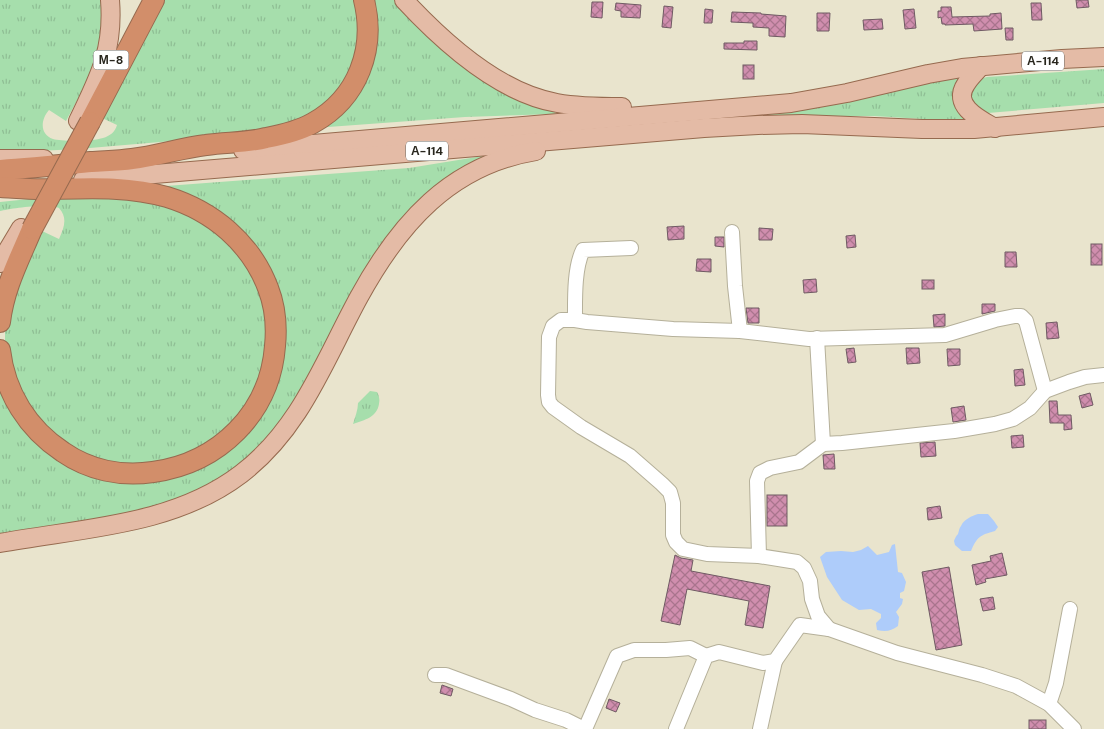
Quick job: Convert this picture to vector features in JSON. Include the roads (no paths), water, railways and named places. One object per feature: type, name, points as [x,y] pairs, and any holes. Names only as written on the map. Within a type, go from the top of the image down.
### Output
[{"type":"highway","name":"М-8","points":[[0,290],[27,229],[84,121],[143,0]]},
{"type":"highway","name":"М-8","points":[[84,121],[143,26],[156,0]]},
{"type":"highway","points":[[133,159],[206,145],[250,142],[268,138],[300,129],[324,116],[343,99],[351,88],[365,57],[368,39],[368,20],[364,0]]},
{"type":"highway","name":"А-114","points":[[0,170],[133,159]]},
{"type":"highway","points":[[0,187],[49,190],[104,188],[139,190],[166,197],[198,210],[215,220],[234,236],[256,264],[269,290],[273,304],[276,339],[274,361],[266,387],[249,417],[235,433],[212,451],[187,464],[161,471],[136,474],[113,472],[89,466],[68,456],[43,437],[28,420],[14,398],[6,378],[0,350]]},
{"type":"highway","name":"М-8","points":[[0,268],[27,229]]},
{"type":"highway","points":[[0,322],[6,290],[27,229]]},
{"type":"main road","points":[[84,121],[106,57],[110,33],[110,0]]},
{"type":"main road","points":[[404,0],[437,33],[479,67],[512,87],[544,100],[601,107],[641,108],[684,105],[738,108]]},
{"type":"main road","name":"А-114","points":[[133,159],[738,108],[818,98],[944,70],[1104,57]]},
{"type":"main road","points":[[981,66],[964,87],[962,92],[963,102],[972,115],[995,128]]},
{"type":"main road","name":"А-114","points":[[0,187],[704,128],[782,124],[949,130],[995,128],[1104,117]]},
{"type":"main road","points":[[0,543],[111,525],[166,512],[207,495],[240,474],[259,459],[275,443],[302,405],[323,369],[359,298],[388,250],[403,230],[428,204],[458,181],[485,167],[534,152],[704,128]]},
{"type":"main road","points":[[0,159],[32,158],[89,162]]},
{"type":"main road","points":[[0,263],[27,229]]},
{"type":"lane","points":[[732,232],[740,331]]},
{"type":"lane","points":[[575,320],[576,289],[580,256],[583,250],[631,248]]},
{"type":"lane","points":[[829,629],[818,616],[812,599],[810,581],[804,568],[797,562],[758,556],[707,554],[683,549],[672,535],[670,492],[630,456],[581,427],[553,407],[549,402],[548,395],[550,338],[553,326],[561,320],[575,320],[673,329],[740,331],[816,338],[945,335],[995,320],[1021,316],[1026,321],[1045,390]]},
{"type":"lane","points":[[816,338],[822,444]]},
{"type":"lane","points":[[758,556],[757,481],[760,473],[770,468],[799,462],[822,444],[954,431],[995,424],[1012,419],[1030,408],[1045,390],[1086,377],[1103,378]]},
{"type":"lane","points":[[1049,704],[1056,683],[1070,609]]},
{"type":"lane","points":[[760,729],[775,661],[800,625],[829,629],[897,653],[982,675],[1016,686],[1049,704],[1074,729]]},
{"type":"lane","points":[[435,675],[446,675],[512,699],[535,710],[566,720],[584,729],[617,656],[634,650],[690,648],[706,656],[718,652],[763,663],[775,661]]},
{"type":"lane","points":[[676,729],[706,656]]},
{"type":"water","points":[[978,514],[988,514],[998,527],[995,531],[980,537],[971,551],[962,551],[955,545],[954,541],[964,521]]},
{"type":"water","points":[[895,544],[898,572],[902,573],[906,582],[904,591],[900,593],[900,598],[903,599],[902,604],[896,612],[899,617],[898,626],[888,631],[877,630],[876,623],[881,618],[881,614],[871,609],[859,610],[842,600],[827,577],[820,557],[826,552],[853,552],[868,546],[877,555],[889,552],[892,545]]}]
